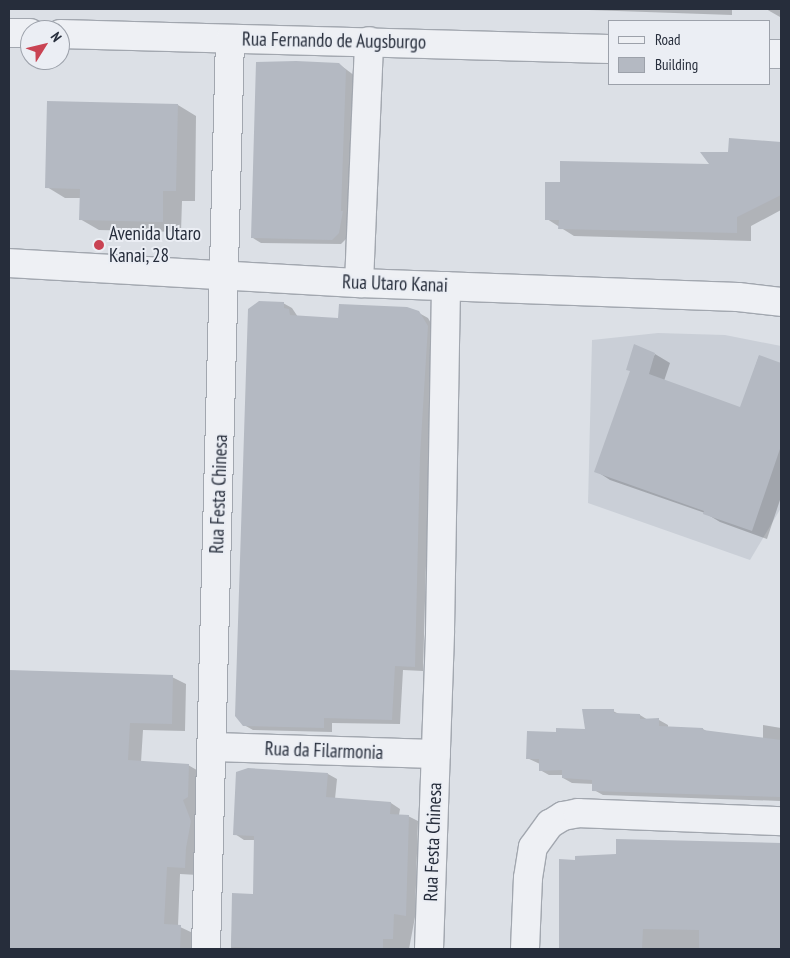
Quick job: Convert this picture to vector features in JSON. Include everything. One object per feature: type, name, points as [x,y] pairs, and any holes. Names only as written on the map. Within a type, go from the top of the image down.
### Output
[{"type":"street","name":"Rua Fernando de Augsburgo","points":[[70,34],[608,49]]},
{"type":"street","name":"Rua Festa Chinesa","points":[[206,949],[230,39]]},
{"type":"street","points":[[359,283],[369,41]]},
{"type":"street","name":"Rua Utaro Kanai","points":[[9,263],[359,283],[738,297],[781,302]]},
{"type":"street","name":"Rua Festa Chinesa","points":[[429,949],[436,754],[446,286]]},
{"type":"street","name":"Rua da Filarmonia","points":[[212,747],[436,754]]},
{"type":"street","points":[[525,949],[528,878],[533,847],[550,824],[563,816],[578,813],[781,821]]},
{"type":"shaded area","points":[[658,333],[725,335],[781,346],[781,508],[750,560],[588,503],[592,340]]},
{"type":"building","points":[[256,62],[339,63],[346,70],[341,211],[343,211],[339,233],[332,240],[251,238]]},
{"type":"building","points":[[47,101],[178,104],[176,191],[163,191],[163,222],[79,220],[80,189],[45,188]]},
{"type":"building","points":[[729,138],[781,142],[781,195],[737,217],[737,233],[558,229],[559,220],[545,220],[545,182],[560,182],[560,161],[709,164],[700,152],[728,152]]},
{"type":"building","points":[[259,301],[284,302],[284,308],[289,309],[290,315],[338,318],[339,304],[407,307],[419,311],[428,326],[420,456],[415,667],[395,666],[392,720],[324,718],[324,728],[243,726],[235,716],[248,309]]},
{"type":"building","points":[[634,344],[655,353],[649,374],[740,407],[759,355],[781,363],[781,446],[752,531],[703,514],[704,511],[594,472],[630,371],[626,370]]},
{"type":"building","points":[[9,670],[173,675],[172,724],[130,723],[128,760],[189,764],[188,797],[183,800],[191,821],[186,848],[185,868],[167,867],[164,924],[181,925],[180,949],[9,949]]},
{"type":"building","points":[[582,709],[614,709],[614,713],[640,714],[640,719],[659,718],[659,726],[703,728],[703,730],[781,740],[781,797],[592,791],[592,780],[562,778],[562,770],[539,771],[539,759],[526,759],[527,731],[556,732],[556,728],[585,729]]},
{"type":"building","points":[[248,768],[328,773],[326,797],[391,802],[390,814],[409,815],[406,916],[394,914],[393,939],[383,939],[383,949],[231,947],[232,893],[253,894],[254,836],[233,835],[236,772]]},
{"type":"building","points":[[616,839],[781,843],[780,949],[699,949],[699,930],[643,929],[642,949],[559,949],[559,859],[575,860],[575,856],[616,854]]},
{"type":"place","name":"Avenida Utaro Kanai, 28","points":[[99,245]]}]
